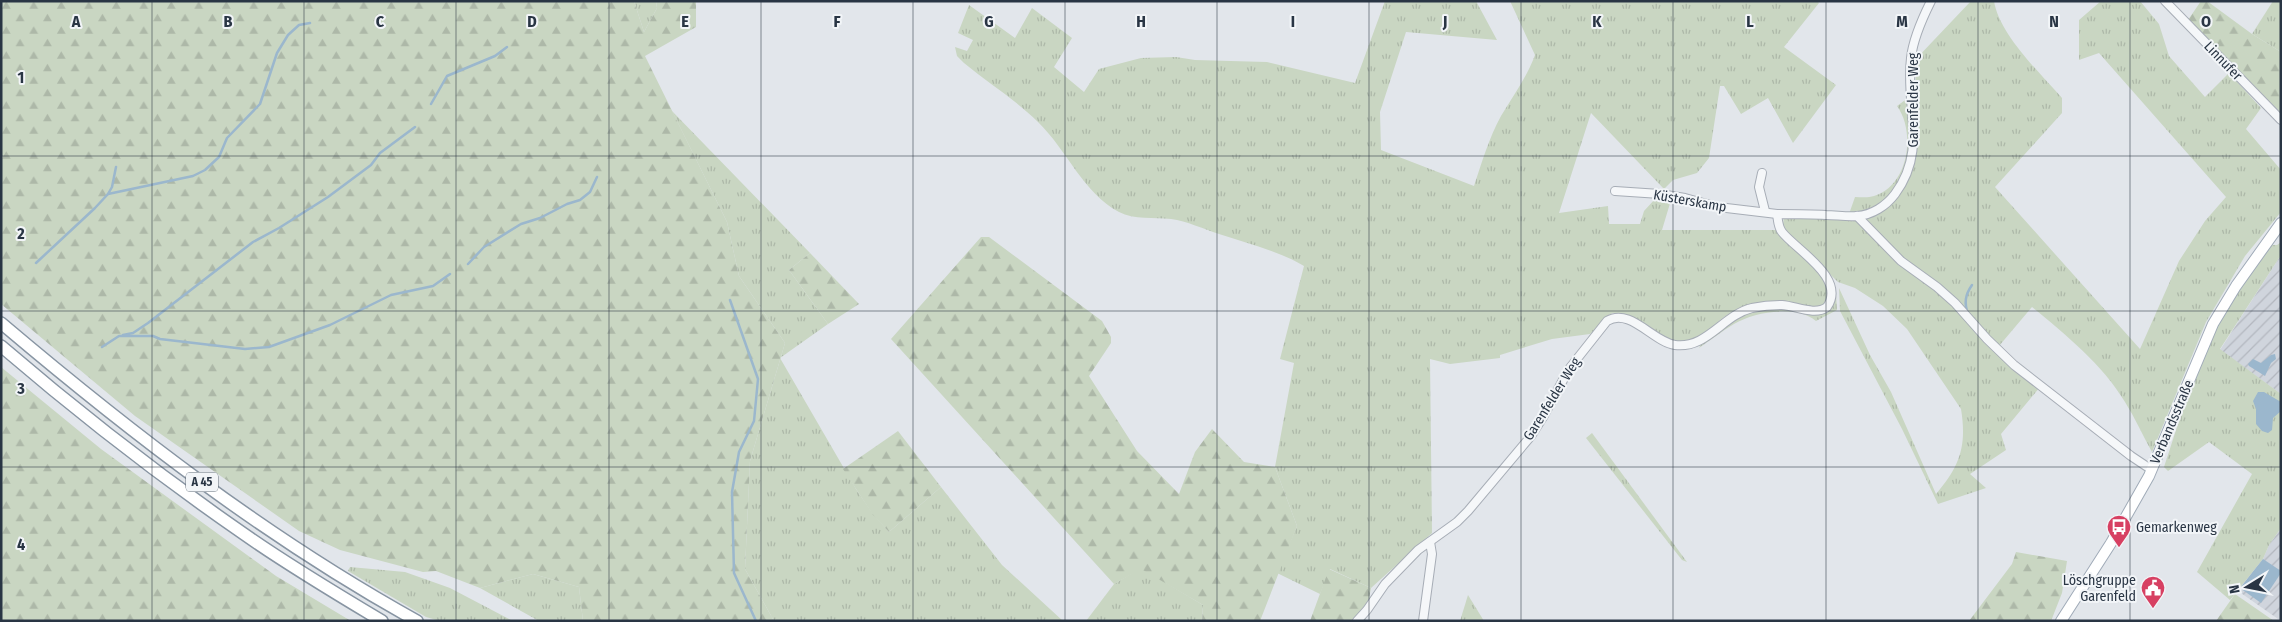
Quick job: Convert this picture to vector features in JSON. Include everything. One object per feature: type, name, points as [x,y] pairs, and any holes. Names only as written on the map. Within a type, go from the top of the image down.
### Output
[{"type":"highway","name":"A 45","points":[[1,323],[78,388],[252,520],[416,621]]},
{"type":"highway","name":"A 45","points":[[1,346],[88,419],[178,487],[292,566],[382,621]]},
{"type":"main road","name":"Verbandsstraße","points":[[2061,621],[2111,543],[2152,470],[2213,324],[2236,286],[2281,223]]},
{"type":"street","name":"Garenfelder Weg","points":[[1357,621],[1385,584],[1418,550],[1468,511],[1531,436],[1568,369],[1594,335],[1611,318],[1627,319],[1668,343],[1688,345],[1695,344],[1731,318],[1749,309],[1782,305],[1814,311],[1827,307],[1831,298],[1828,281],[1804,252],[1781,232],[1777,214],[1857,216],[1879,209],[1890,200],[1908,173],[1913,155],[1911,58],[1914,42],[1931,1]]},
{"type":"street","name":"Linnufer","points":[[2165,1],[2281,120]]},
{"type":"street","points":[[1762,173],[1759,187],[1765,212]]},
{"type":"street","name":"Küsterskamp","points":[[1615,191],[1660,194],[1685,198],[1718,207],[1777,214]]},
{"type":"street","points":[[1857,216],[1901,261],[1937,287],[1955,303],[1987,339],[2014,365],[2131,456],[2152,470]]},
{"type":"street","points":[[1423,621],[1432,554],[1430,542]]},
{"type":"shaded area","points":[[2281,255],[2281,394],[2220,350]]},
{"type":"shaded area","points":[[2281,528],[2281,621],[2238,591],[2263,559],[2269,545]]},
{"type":"green space","points":[[1,1],[634,1],[644,32],[657,8],[656,1],[696,1],[696,27],[645,56],[727,222],[739,276],[785,343],[750,461],[745,569],[774,621],[583,621],[579,587],[533,574],[480,588],[436,571],[423,572],[340,550],[299,531],[135,416],[1,304]]},
{"type":"green space","points":[[634,1],[656,1],[657,8],[644,32]]},
{"type":"green space","points":[[1385,1],[1476,1],[1497,40],[1406,32],[1380,112],[1381,150],[1474,186],[1497,124],[1524,79],[1535,55],[1510,1],[1817,1],[1819,3],[1784,47],[1836,85],[1793,143],[1768,98],[1741,114],[1724,86],[1720,86],[1709,158],[1697,173],[1673,180],[1664,189],[1591,113],[1559,213],[1608,206],[1609,224],[1640,224],[1644,211],[1655,199],[1671,200],[1662,230],[1777,230],[1820,272],[1828,285],[1829,293],[1826,305],[1817,308],[1794,304],[1777,304],[1736,311],[1722,319],[1702,336],[1687,342],[1669,340],[1622,314],[1613,313],[1606,317],[1590,334],[1552,339],[1500,355],[1500,358],[1450,364],[1430,359],[1432,533],[1371,588],[1330,569],[1320,594],[1277,573],[1297,526],[1275,467],[1294,363],[1280,359],[1304,266],[1273,252],[1183,221],[1125,215],[1106,204],[1085,183],[1058,145],[1038,122],[1021,106],[964,63],[957,56],[955,47],[967,51],[973,40],[958,33],[969,5],[1015,38],[1032,8],[1072,38],[1054,67],[1084,92],[1099,69],[1141,58],[1176,57],[1195,60],[1267,62],[1355,83]]},
{"type":"green space","points":[[1971,1],[1994,1],[1997,14],[2012,40],[2062,98],[2062,113],[1995,187],[2140,349],[2179,261],[2205,221],[2226,197],[2099,53],[2079,60],[2079,20],[2101,1],[2140,1],[2159,24],[2169,56],[2205,97],[2229,73],[2261,108],[2246,129],[2281,170],[2281,212],[2245,256],[2206,322],[2152,452],[2125,402],[2106,375],[2070,339],[2032,307],[1999,346],[1965,309],[1849,214],[1855,197],[1872,197],[1886,190],[1902,170],[1906,157],[1906,129],[1903,117],[1897,106],[1916,92],[1915,60]]},
{"type":"green space","points":[[2201,1],[2207,1],[2252,34],[2281,52],[2281,113],[2188,20]]},
{"type":"green space","points":[[2273,1],[2281,1],[2281,52],[2252,34]]},
{"type":"green space","points":[[672,111],[810,253],[789,270],[828,324],[781,358],[785,343],[739,276],[727,222]]},
{"type":"green space","points":[[1784,216],[1856,219],[1886,252],[1932,287],[2040,387],[2001,434],[2006,450],[1970,474],[1986,488],[1938,504],[1902,429],[1840,311],[1839,288],[1870,355],[1891,392],[1936,494],[1951,474],[1960,455],[1963,434],[1961,409],[1907,329],[1883,306],[1855,288],[1838,282],[1788,234],[1783,225]]},
{"type":"green space","points":[[981,237],[989,237],[1102,321],[1111,337],[1111,343],[1089,376],[1137,451],[1179,494],[1195,452],[1212,429],[1244,462],[1275,467],[1297,526],[1260,621],[1202,621],[1203,605],[1141,569],[1114,584],[891,339]]},
{"type":"green space","points":[[2281,242],[2281,255],[2220,349],[2281,394],[2281,528],[2269,545],[2263,559],[2230,600],[2197,572],[2252,474],[2209,442],[2168,471],[2164,467],[2209,341],[2236,293],[2272,245],[2277,245]]},
{"type":"green space","points":[[810,253],[859,304],[828,324],[789,270]]},
{"type":"green space","points":[[1832,283],[1836,294],[1837,310],[1816,321],[1808,316],[1787,311],[1764,313],[1743,319],[1699,348],[1701,344],[1744,313],[1772,307],[1823,312]]},
{"type":"green space","points":[[780,359],[856,489],[873,514],[889,532],[941,487],[1002,565],[1063,621],[774,621],[745,569],[750,461]]},
{"type":"green space","points":[[1,367],[101,449],[276,576],[351,621],[1,621]]},
{"type":"green space","points":[[898,431],[941,487],[889,532],[873,515],[843,469]]},
{"type":"green space","points":[[1592,433],[1687,562],[1682,560],[1586,438]]},
{"type":"green space","points":[[2016,552],[2067,561],[2062,593],[2051,621],[1969,621],[2012,564]]},
{"type":"green space","points":[[350,567],[405,572],[450,588],[513,621],[440,621],[426,617],[348,571]]},
{"type":"green space","points":[[1141,568],[1203,605],[1202,621],[1086,621],[1114,584]]},
{"type":"green space","points":[[1329,569],[1371,588],[1365,621],[1310,621]]},
{"type":"green space","points":[[533,574],[579,587],[583,621],[539,621],[480,588]]},
{"type":"green space","points":[[2235,594],[2274,621],[2216,621]]},
{"type":"green space","points":[[1468,595],[1484,621],[1460,621]]},
{"type":"water","points":[[2275,354],[2276,359],[2271,363],[2265,376],[2248,364],[2253,359],[2261,363]]},
{"type":"water","points":[[2258,392],[2264,392],[2281,402],[2281,411],[2273,418],[2272,430],[2268,433],[2262,431],[2256,424],[2256,409],[2253,401]]},
{"type":"water","points":[[2263,559],[2281,571],[2281,573],[2261,603],[2240,588]]},
{"type":"waterway","points":[[108,194],[193,176],[205,170],[219,157],[227,138],[260,104],[277,53],[288,35],[299,25],[310,23]]},
{"type":"waterway","points":[[431,104],[447,76],[495,56],[507,47]]},
{"type":"waterway","points":[[123,335],[133,333],[148,323],[253,242],[328,197],[371,165],[380,153],[415,127]]},
{"type":"waterway","points":[[36,263],[108,194],[112,187],[116,167]]},
{"type":"waterway","points":[[468,264],[484,247],[521,224],[540,218],[567,204],[580,200],[590,192],[597,177]]},
{"type":"waterway","points":[[102,347],[119,336],[153,336],[160,339],[245,349],[269,347],[330,325],[391,295],[433,286],[450,274]]},
{"type":"waterway","points":[[1968,314],[1966,299],[1972,285]]},
{"type":"waterway","points":[[730,300],[758,379],[754,421],[739,452],[732,492],[734,573],[756,621]]},
{"type":"place","name":"Gemarkenweg","points":[[2119,548]]},
{"type":"place","name":"Löschgruppe Garenfeld","points":[[2153,609]]}]
